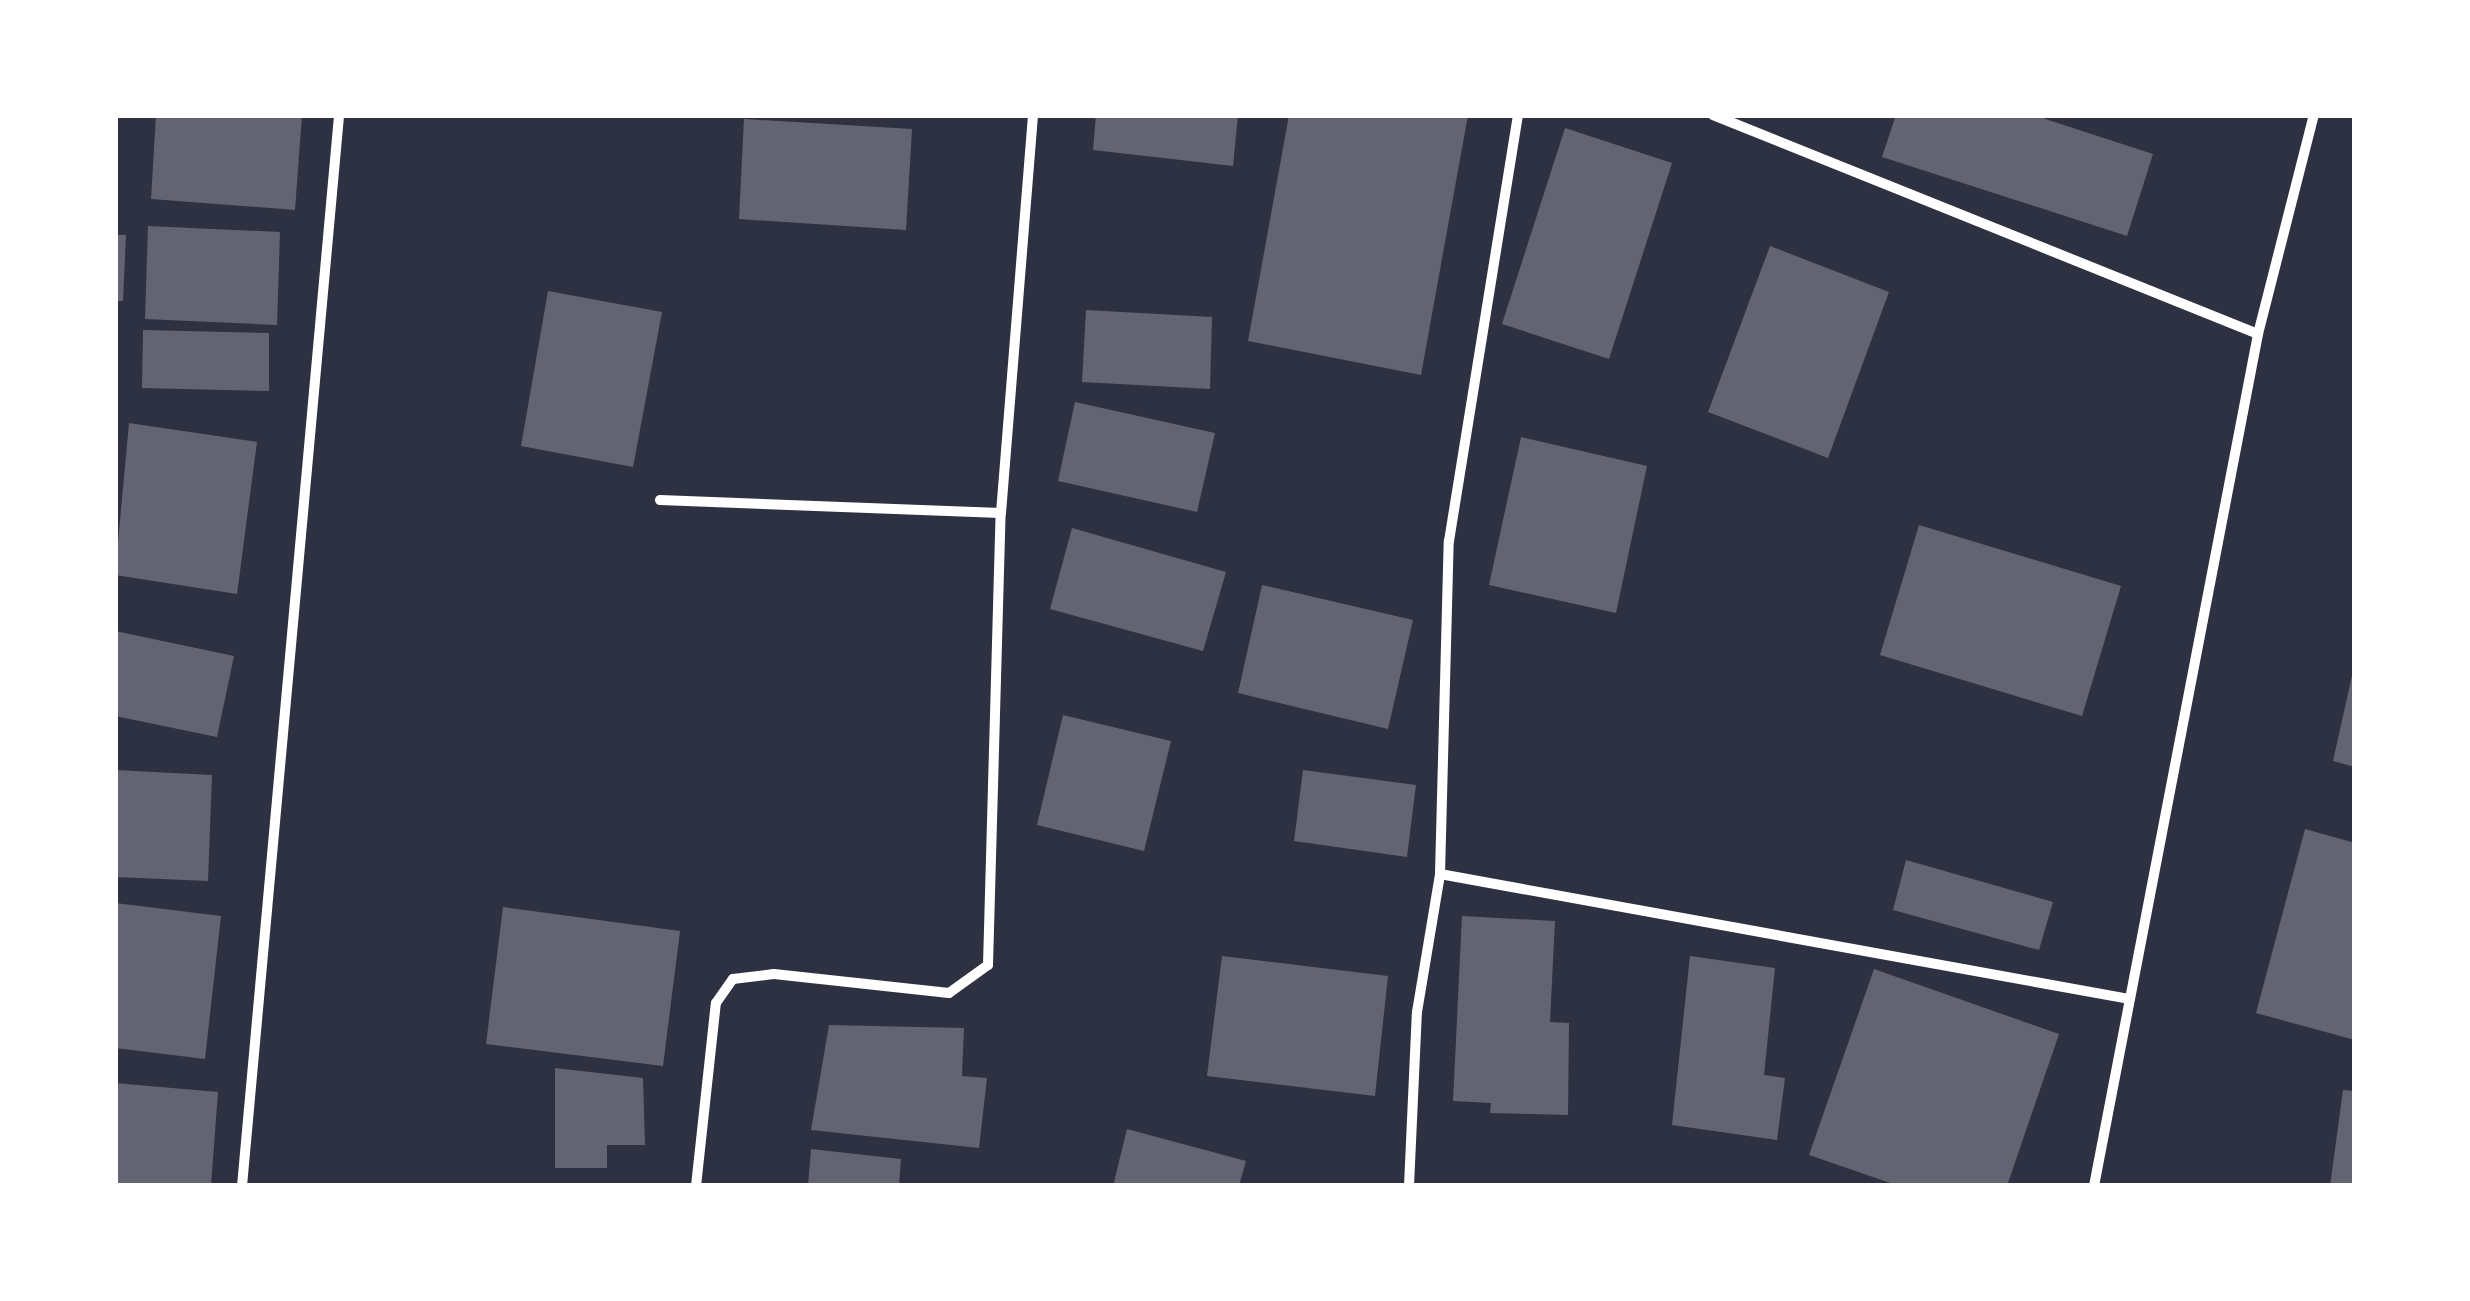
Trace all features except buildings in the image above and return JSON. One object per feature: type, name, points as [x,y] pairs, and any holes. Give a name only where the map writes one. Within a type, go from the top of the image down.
[{"type":"street","points":[[242,1186],[339,115]]},
{"type":"street","points":[[696,1186],[716,1003],[734,979],[774,974],[949,993],[988,965],[1001,513],[1033,115]]},
{"type":"street","points":[[1409,1186],[1417,1012],[1440,874],[1449,541],[1518,115]]},
{"type":"street","points":[[1713,115],[2258,334]]},
{"type":"street","points":[[2094,1186],[2258,334],[2314,115]]},
{"type":"street","points":[[660,500],[1001,513]]},
{"type":"street","points":[[1440,874],[2129,999]]}]
